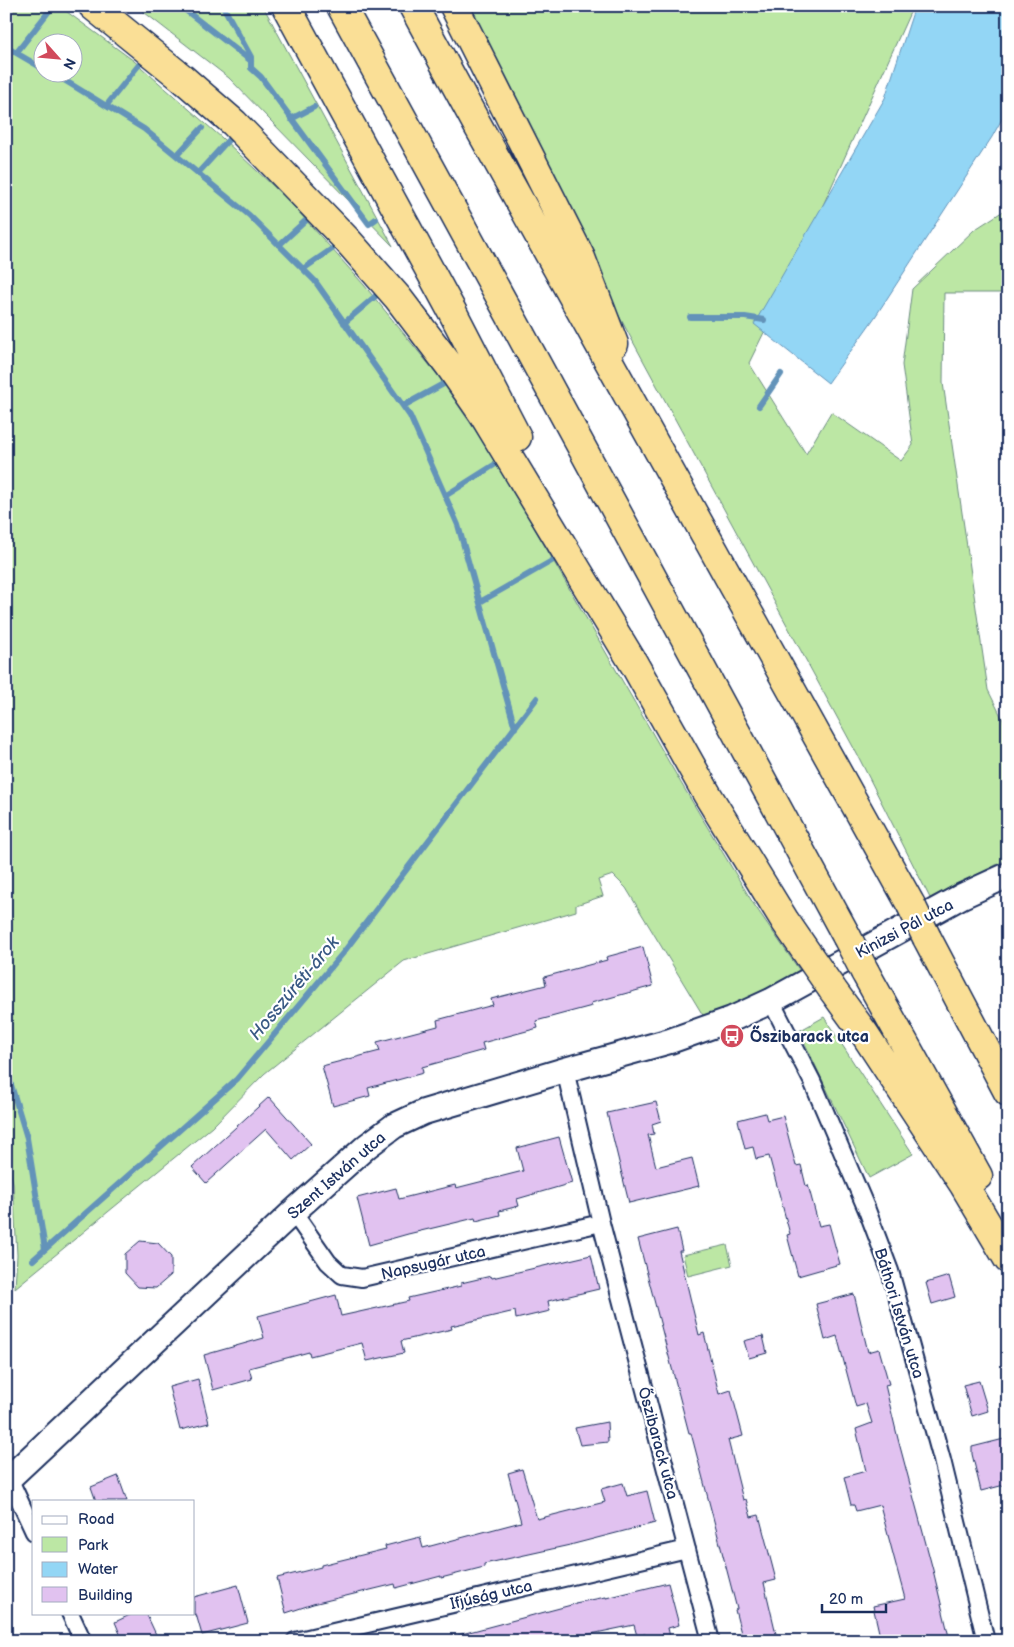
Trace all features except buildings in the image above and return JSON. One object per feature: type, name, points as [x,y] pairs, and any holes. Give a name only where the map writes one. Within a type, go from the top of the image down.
[{"type":"highway","points":[[93,6],[234,123],[336,228],[398,298],[449,366],[483,414],[634,664],[707,794],[785,921],[864,1033],[964,1185],[1008,1259]]},
{"type":"highway","points":[[286,6],[453,314],[634,664]]},
{"type":"highway","points":[[341,6],[1008,1231]]},
{"type":"highway","points":[[413,6],[636,412],[911,905],[1008,1092]]},
{"type":"highway","points":[[454,6],[581,258],[608,325],[636,412]]},
{"type":"street","name":"Kinizsi Pál utca","points":[[802,983],[962,896],[1008,876]]},
{"type":"street","name":"Szent István utca","points":[[7,1478],[293,1212],[367,1146],[394,1126],[424,1112],[670,1041],[732,1019],[772,1001],[802,983]]},
{"type":"street","name":"Báthori István utca","points":[[772,1001],[812,1081],[867,1210],[890,1271],[942,1460],[986,1641]]},
{"type":"street","name":"Őszibarack utca","points":[[566,1070],[601,1222],[711,1641]]},
{"type":"street","name":"Napsugár utca","points":[[293,1212],[328,1262],[342,1275],[362,1278],[601,1222]]},
{"type":"street","points":[[7,1478],[32,1528]]},
{"type":"street","name":"Ifjúság utca","points":[[295,1641],[687,1549]]},
{"type":"street","points":[[70,1614],[82,1641]]},
{"type":"green space","points":[[6,6],[59,6],[134,61],[222,138],[288,200],[364,285],[436,373],[478,434],[531,522],[681,783],[753,903],[800,971],[741,1002],[704,1017],[626,888],[613,875],[598,880],[603,896],[576,905],[576,911],[404,961],[264,1074],[212,1127],[15,1288],[17,1255],[13,1183],[6,1154]]},
{"type":"green space","points":[[136,6],[263,6],[393,246],[229,78]]},
{"type":"green space","points":[[465,6],[913,6],[782,296],[749,363],[806,454],[831,412],[901,461],[913,445],[902,365],[912,289],[974,230],[1008,208],[1008,293],[944,293],[943,383],[988,690],[1008,730],[1008,859],[930,898],[857,754],[549,187]]},
{"type":"green space","points":[[824,1017],[913,1154],[869,1178],[799,1031]]},
{"type":"green space","points":[[727,1245],[732,1265],[688,1276],[683,1255]]},
{"type":"water","points":[[915,6],[1008,6],[1008,108],[992,137],[875,317],[828,383],[754,324],[885,98]]},
{"type":"waterway","points":[[17,52],[53,6]]},
{"type":"waterway","points":[[180,6],[251,61]]},
{"type":"waterway","points":[[223,6],[251,57],[251,68],[261,77],[369,224],[376,219]]},
{"type":"waterway","points":[[6,47],[32,62]]},
{"type":"waterway","points":[[106,106],[142,61]]},
{"type":"waterway","points":[[67,82],[144,129],[249,215],[315,281],[410,416],[458,525],[515,728]]},
{"type":"waterway","points":[[291,119],[314,107]]},
{"type":"waterway","points":[[177,155],[202,128]]},
{"type":"waterway","points":[[198,173],[231,137]]},
{"type":"waterway","points":[[279,245],[313,214]]},
{"type":"waterway","points":[[303,269],[332,249]]},
{"type":"waterway","points":[[344,323],[378,294]]},
{"type":"waterway","points":[[690,317],[745,317],[764,320]]},
{"type":"waterway","points":[[759,406],[781,374]]},
{"type":"waterway","points":[[403,406],[447,382]]},
{"type":"waterway","points":[[445,496],[502,460]]},
{"type":"waterway","points":[[480,602],[557,558]]},
{"type":"waterway","name":"Hosszúréti-árok","points":[[33,1260],[237,1079],[343,953],[537,698]]},
{"type":"waterway","points":[[6,1068],[27,1138],[45,1249]]},
{"type":"place","name":"Őszibarack utca","points":[[732,1036]]}]
